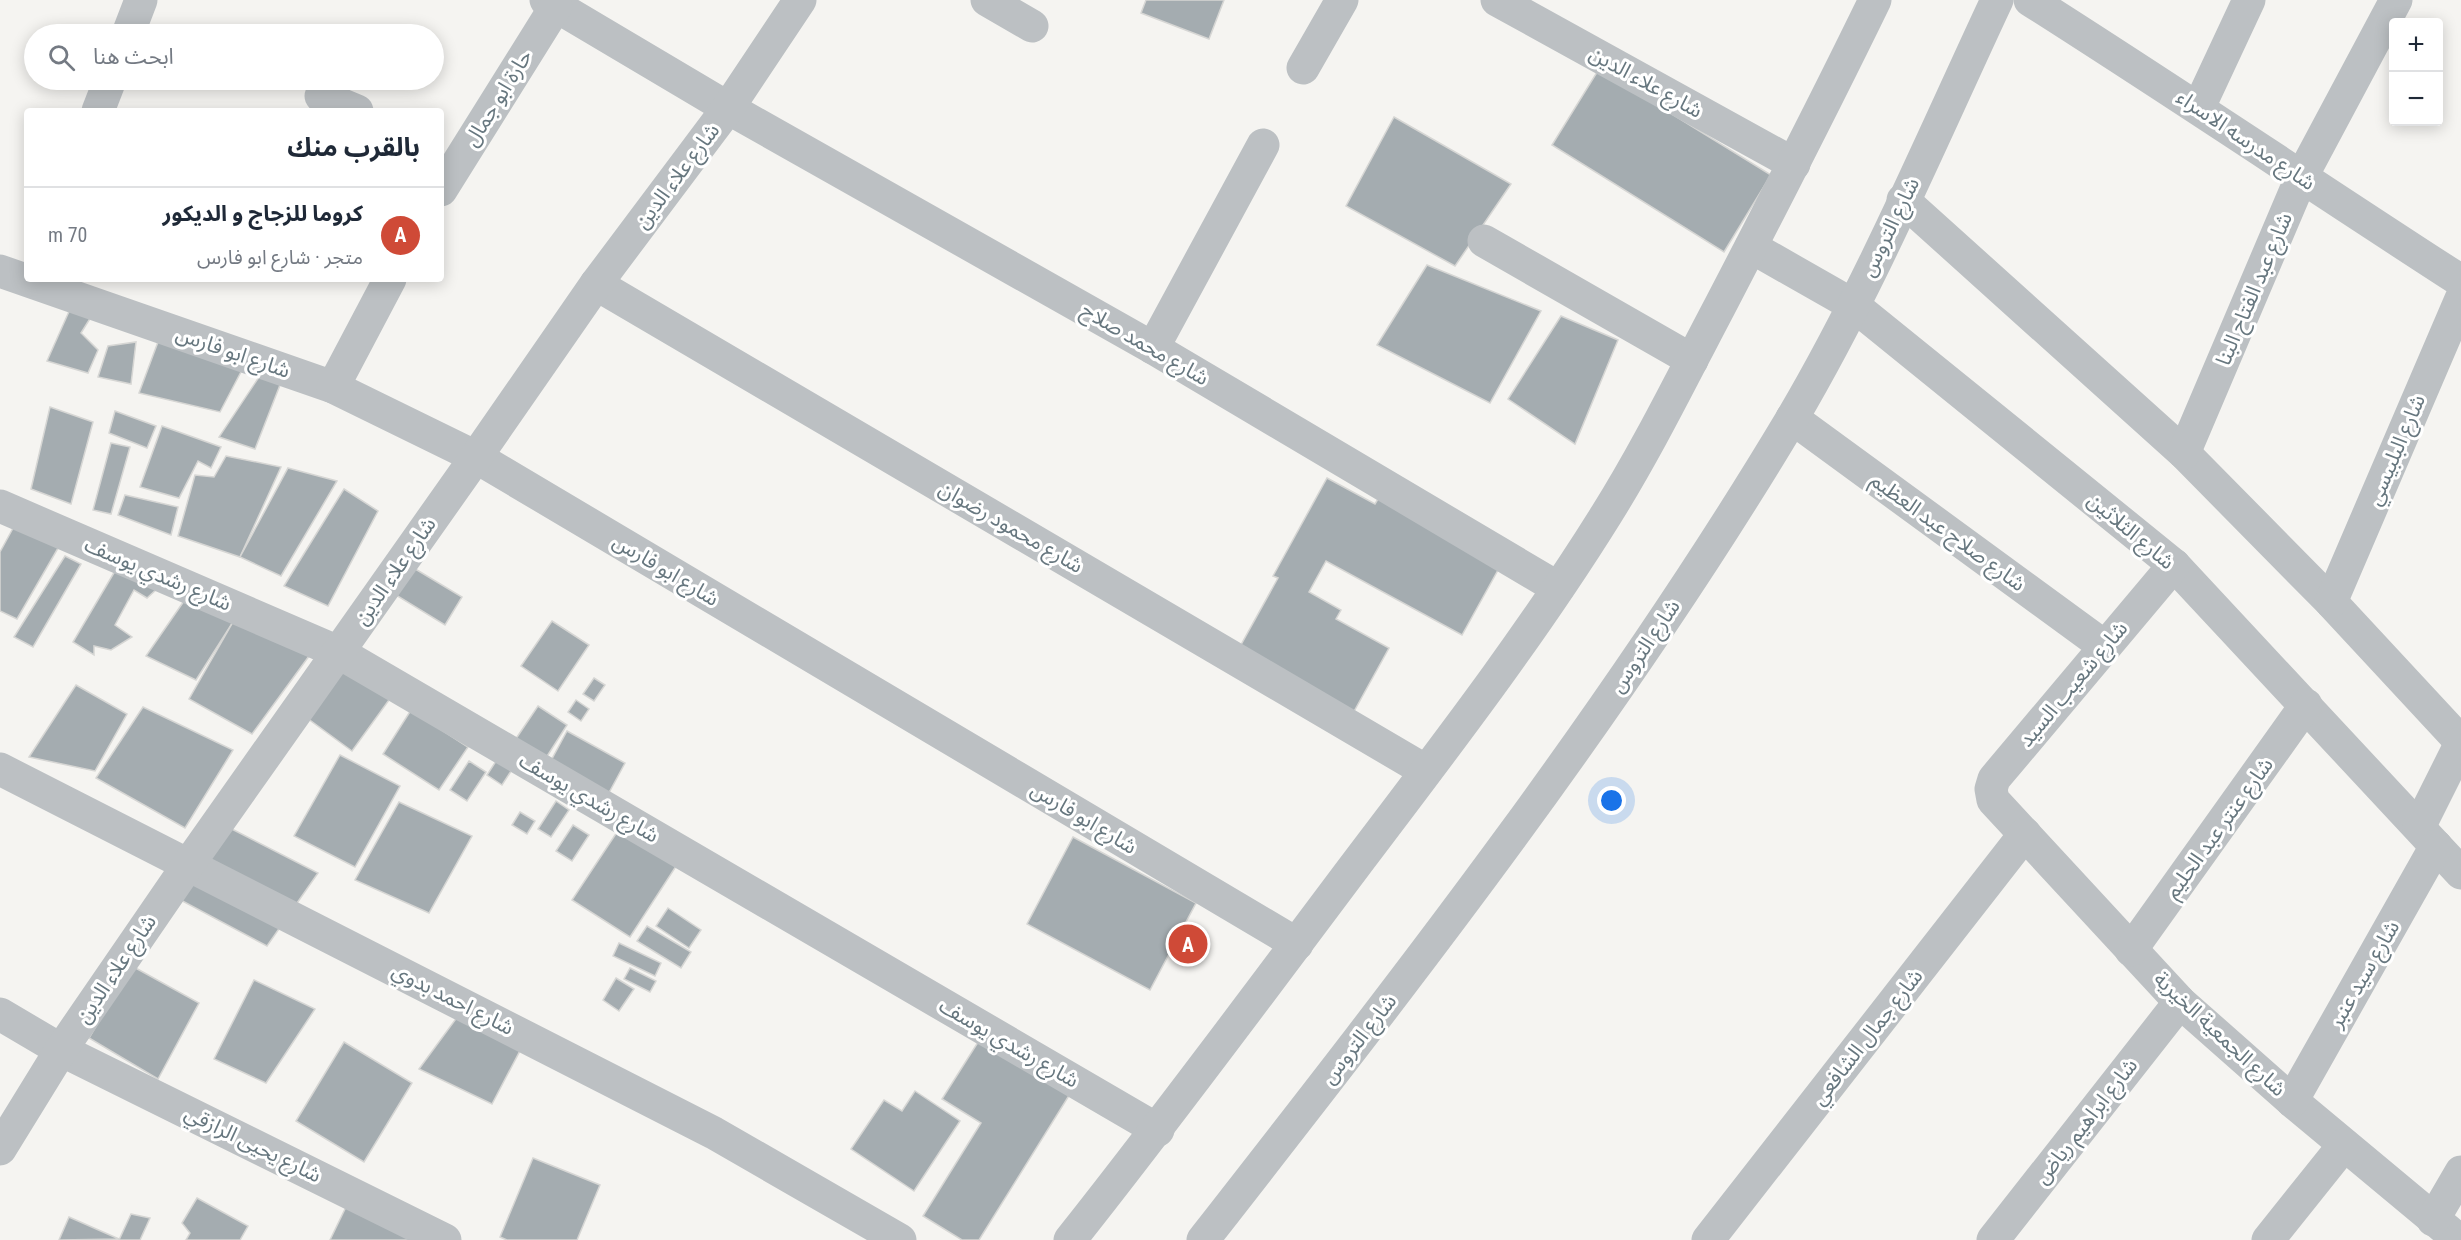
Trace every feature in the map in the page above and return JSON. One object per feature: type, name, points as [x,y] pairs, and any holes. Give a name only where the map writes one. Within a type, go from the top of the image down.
[{"type":"street","points":[[132,24],[141,0]]},
{"type":"street","name":"شارع علاء الدين","points":[[0,1149],[61,1050],[188,865],[596,284],[728,108],[800,0]]},
{"type":"street","points":[[987,0],[1032,26]]},
{"type":"street","points":[[1303,68],[1342,0]]},
{"type":"street","name":"شارع علاء الدين","points":[[1497,0],[1794,164]]},
{"type":"street","points":[[1070,1240],[1158,1130],[1426,771],[1558,588],[1607,514],[1692,360],[1794,164],[1875,0]]},
{"type":"street","name":"شارع التروس","points":[[1206,1239],[1527,817],[1623,680],[1792,418],[1853,305],[1997,0]]},
{"type":"street","name":"شارع مدرسه الاسراء","points":[[2030,0],[2199,107],[2301,178],[2461,281]]},
{"type":"street","points":[[2199,107],[2249,0]]},
{"type":"street","name":"شارع عبد الفتاح البنا","points":[[2184,453],[2301,178],[2396,0]]},
{"type":"street","name":"شارع محمد صلاح","points":[[551,3],[728,108],[1153,348],[1558,588]]},
{"type":"street","name":"حارة ابو جمال","points":[[444,178],[451,151],[551,3]]},
{"type":"street","points":[[99,108],[106,90]]},
{"type":"street","points":[[321,96],[350,108]]},
{"type":"street","points":[[1153,348],[1263,144]]},
{"type":"street","points":[[1904,200],[2184,453],[2331,602],[2461,743]]},
{"type":"street","points":[[1484,240],[1692,360]]},
{"type":"street","name":"شارع الثلاثين","points":[[1750,247],[1853,305],[2174,565],[2461,873]]},
{"type":"street","name":"شارع ابو فارس","points":[[0,271],[24,277]]},
{"type":"street","name":"شارع ابو فارس","points":[[40,282],[333,387],[476,457],[1297,944]]},
{"type":"street","points":[[333,387],[388,282]]},
{"type":"street","name":"شارع محمود رضوان","points":[[596,284],[1426,771]]},
{"type":"street","name":"شارع البلبيسي","points":[[2331,602],[2461,299]]},
{"type":"street","name":"شارع صلاح عبد العظيم","points":[[1792,418],[2104,646]]},
{"type":"street","name":"شارع رشدي يوسف","points":[[0,506],[338,652],[1158,1130]]},
{"type":"street","name":"شارع شعيب السيد","points":[[2000,809],[1993,800],[1991,789],[1994,779],[2174,565]]},
{"type":"street","name":"شارع عنتر عبد الحليم","points":[[2131,950],[2306,705]]},
{"type":"street","name":"شارع سيد عنبر","points":[[2292,1101],[2428,837],[2461,743]]},
{"type":"street","name":"شارع احمد بدوي","points":[[0,769],[714,1133],[900,1240]]},
{"type":"street","name":"شارع الجمعية الخيرية","points":[[2000,809],[2180,1002],[2292,1101],[2459,1240]]},
{"type":"street","name":"شارع جمال الشافعي","points":[[1708,1240],[2025,834]]},
{"type":"street","name":"شارع ابراهيم رياض","points":[[1993,1240],[2180,1002]]},
{"type":"street","name":"شارع يحيى الرازقي","points":[[0,1014],[61,1050],[445,1240]]},
{"type":"street","points":[[2274,1238],[2344,1145]]},
{"type":"street","points":[[2433,1220],[2461,1172]]},
{"type":"building","points":[[1146,0],[1224,0],[1209,39],[1141,13]]},
{"type":"building","points":[[1599,69],[1771,175],[1724,252],[1552,145]]},
{"type":"building","points":[[1394,117],[1511,184],[1455,266],[1346,206]]},
{"type":"building","points":[[1427,265],[1541,311],[1490,403],[1377,345]]},
{"type":"building","points":[[71,307],[96,309],[81,333],[98,350],[88,373],[47,361]]},
{"type":"building","points":[[1561,316],[1618,340],[1575,444],[1508,399]]},
{"type":"building","points":[[136,342],[131,384],[98,377],[108,346]]},
{"type":"building","points":[[158,342],[243,368],[220,412],[139,393]]},
{"type":"building","points":[[261,374],[280,385],[255,449],[219,437]]},
{"type":"building","points":[[50,407],[93,422],[71,504],[31,489]]},
{"type":"building","points":[[115,411],[156,426],[147,448],[109,433]]},
{"type":"building","points":[[162,426],[221,447],[211,468],[198,461],[179,498],[140,487]]},
{"type":"building","points":[[111,443],[130,447],[111,514],[93,510]]},
{"type":"building","points":[[226,456],[281,467],[240,557],[178,536],[195,475],[214,477]]},
{"type":"building","points":[[288,468],[337,481],[281,576],[240,557]]},
{"type":"building","points":[[1327,478],[1375,504],[1381,494],[1503,561],[1462,635],[1326,561],[1309,592],[1341,610],[1336,619],[1389,648],[1352,715],[1237,652],[1278,578],[1273,576]]},
{"type":"building","points":[[344,489],[378,511],[328,606],[284,586]]},
{"type":"building","points":[[125,495],[178,507],[171,535],[118,515]]},
{"type":"building","points":[[17,521],[61,543],[17,619],[0,611],[0,552]]},
{"type":"building","points":[[65,556],[81,564],[33,647],[14,637]]},
{"type":"building","points":[[407,564],[462,597],[445,625],[391,592]]},
{"type":"building","points":[[115,571],[158,588],[147,598],[134,590],[115,625],[132,637],[111,650],[94,646],[94,655],[73,642]]},
{"type":"building","points":[[184,601],[233,622],[196,680],[146,656]]},
{"type":"building","points":[[552,621],[589,645],[558,691],[521,666]]},
{"type":"building","points":[[233,622],[312,652],[252,734],[189,699]]},
{"type":"building","points":[[346,663],[397,689],[352,751],[307,718]]},
{"type":"building","points":[[594,678],[605,685],[594,701],[583,694]]},
{"type":"building","points":[[76,685],[127,714],[95,771],[29,757]]},
{"type":"building","points":[[576,700],[589,709],[581,721],[568,712]]},
{"type":"building","points":[[538,706],[567,725],[544,761],[511,746]]},
{"type":"building","points":[[143,707],[233,750],[185,828],[96,778]]},
{"type":"building","points":[[411,710],[468,747],[439,790],[383,754]]},
{"type":"building","points":[[567,731],[625,763],[605,800],[547,768]]},
{"type":"building","points":[[340,755],[400,786],[355,867],[294,836]]},
{"type":"building","points":[[500,755],[515,765],[502,785],[487,775]]},
{"type":"building","points":[[469,761],[486,772],[467,801],[450,790]]},
{"type":"building","points":[[556,801],[569,810],[551,837],[538,829]]},
{"type":"building","points":[[399,802],[472,836],[429,913],[355,880]]},
{"type":"building","points":[[520,812],[535,821],[527,834],[512,825]]},
{"type":"building","points":[[627,817],[684,854],[630,937],[572,900]]},
{"type":"building","points":[[224,825],[318,873],[267,946],[173,896]]},
{"type":"building","points":[[573,825],[589,835],[572,861],[556,851]]},
{"type":"building","points":[[1073,837],[1196,903],[1150,990],[1027,924]]},
{"type":"building","points":[[668,908],[701,930],[689,948],[656,926]]},
{"type":"building","points":[[647,926],[691,952],[681,968],[637,941]]},
{"type":"building","points":[[619,943],[661,963],[655,976],[613,956]]},
{"type":"building","points":[[132,966],[199,1003],[158,1079],[89,1038]]},
{"type":"building","points":[[630,968],[656,981],[650,992],[624,979]]},
{"type":"building","points":[[616,978],[634,989],[619,1011],[603,1000]]},
{"type":"building","points":[[254,980],[315,1009],[266,1083],[214,1059]]},
{"type":"building","points":[[472,997],[534,1024],[492,1104],[419,1069]]},
{"type":"building","points":[[980,1039],[1070,1094],[979,1240],[962,1240],[923,1216],[981,1123],[942,1099]]},
{"type":"building","points":[[344,1042],[412,1083],[364,1162],[296,1121]]},
{"type":"building","points":[[915,1091],[960,1121],[914,1191],[851,1149],[884,1100],[902,1111]]},
{"type":"building","points":[[533,1158],[600,1185],[577,1240],[507,1240],[500,1237]]},
{"type":"building","points":[[197,1198],[248,1226],[240,1240],[186,1240],[190,1233],[182,1223]]},
{"type":"building","points":[[346,1207],[416,1240],[330,1240]]},
{"type":"building","points":[[131,1214],[150,1218],[140,1240],[119,1240]]},
{"type":"building","points":[[69,1217],[119,1239],[59,1240]]},
{"type":"place","name":"كروما للزجاج و الديكور","points":[[1188,944]]}]
